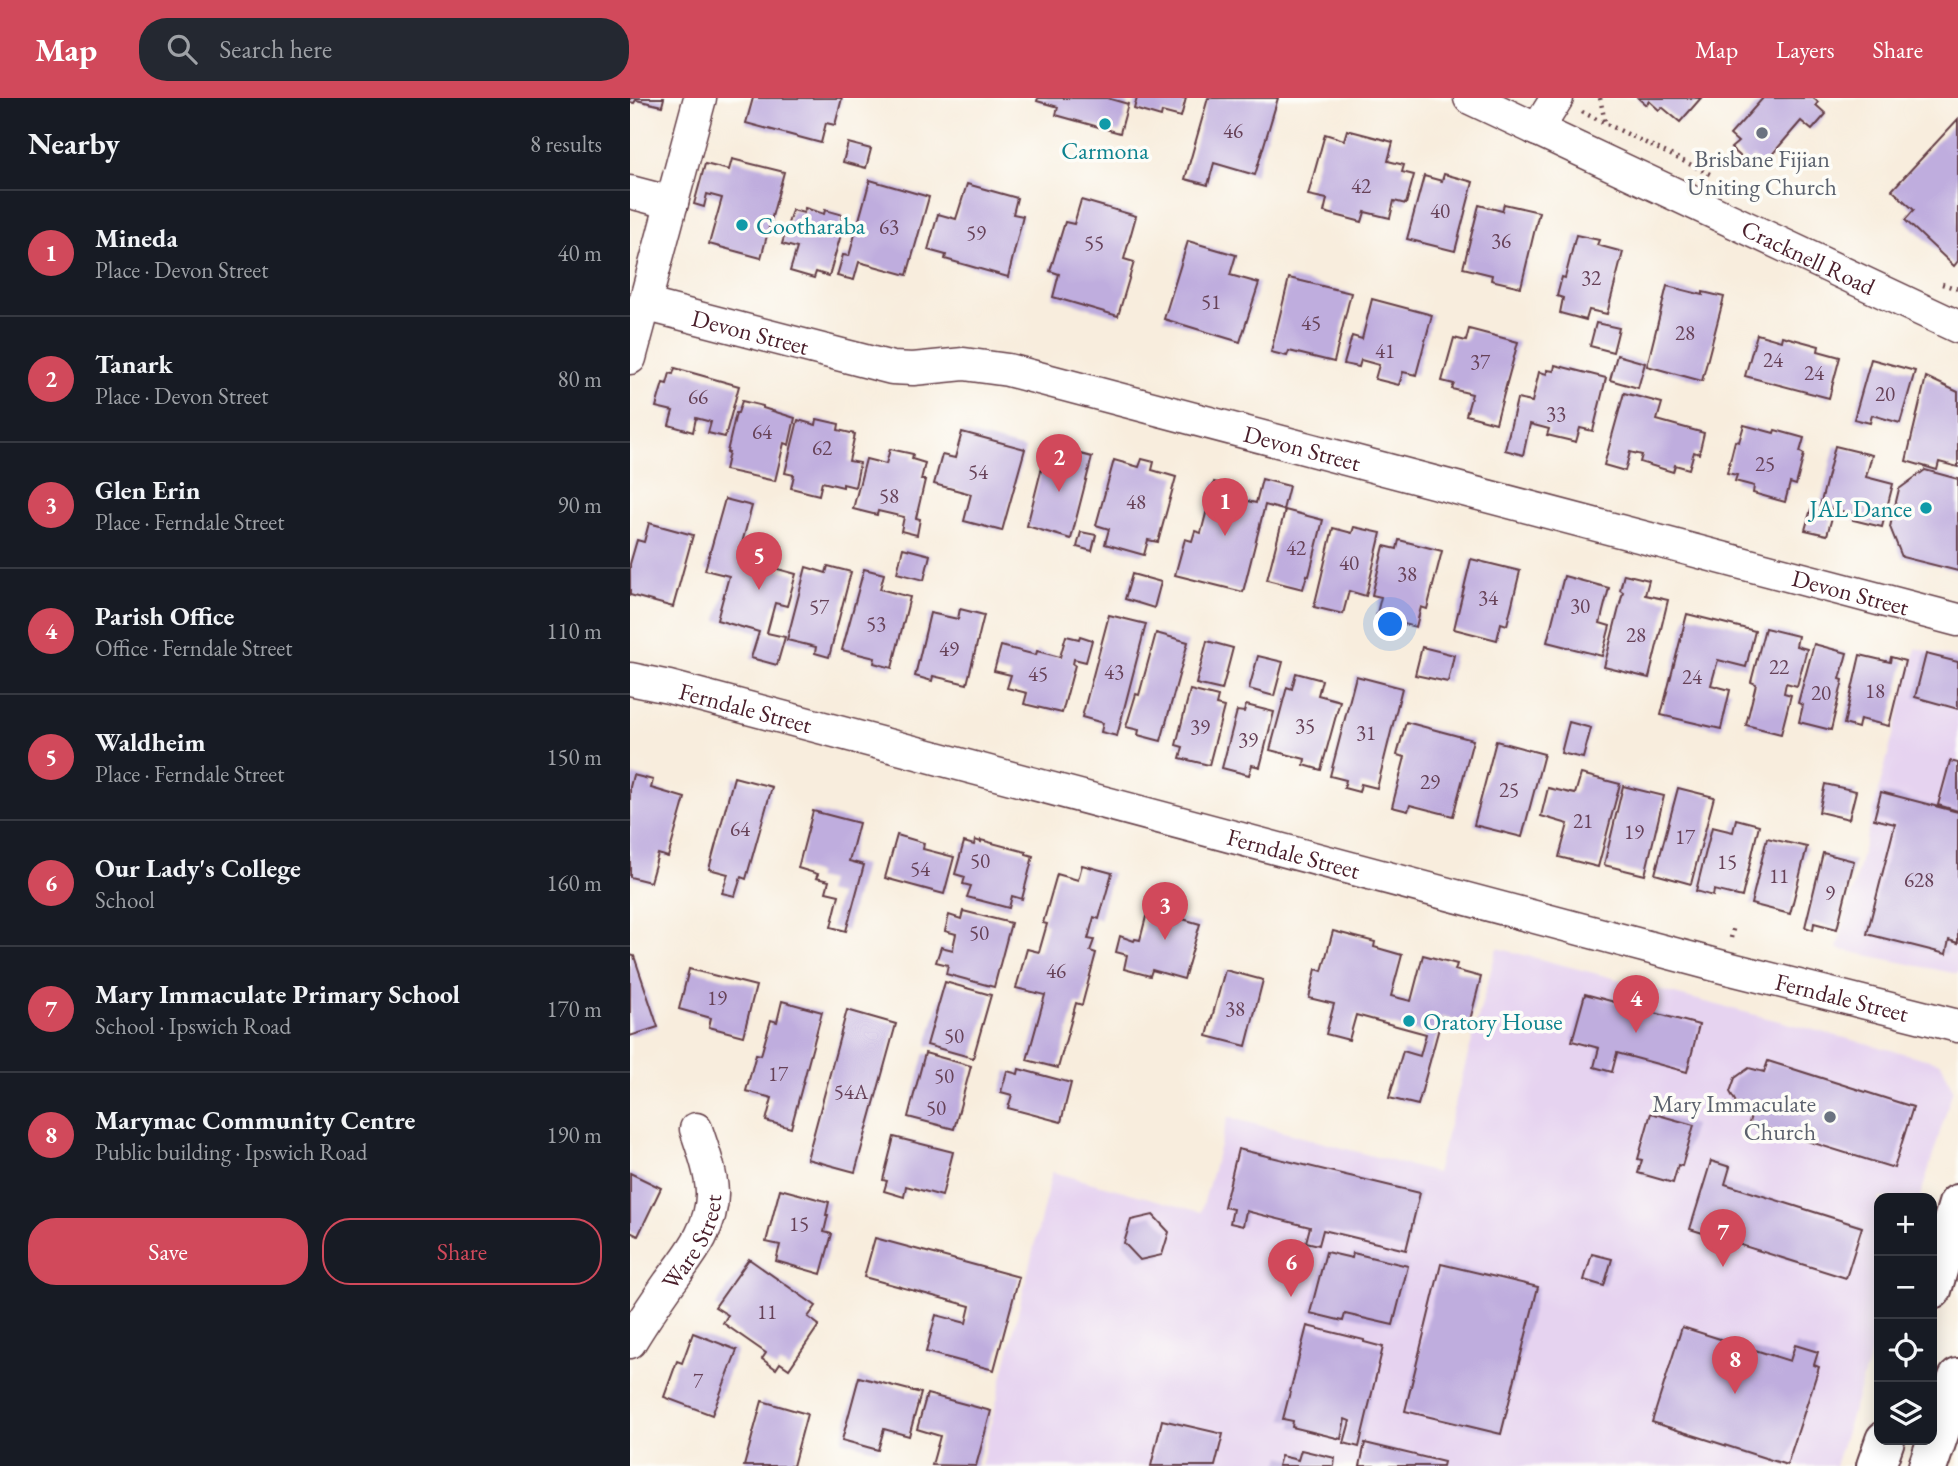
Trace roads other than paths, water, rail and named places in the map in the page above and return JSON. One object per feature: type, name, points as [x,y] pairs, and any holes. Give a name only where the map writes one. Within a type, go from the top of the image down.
[{"type":"highway","points":[[1937,1273],[1958,1204]]},
{"type":"highway","points":[[1928,1466],[1958,1381]]},
{"type":"highway","points":[[1876,1466],[1883,1445]]},
{"type":"street","points":[[630,358],[700,98]]},
{"type":"street","name":"Cracknell Road","points":[[1470,98],[1958,327]]},
{"type":"street","points":[[1537,130],[1556,98]]},
{"type":"street","points":[[630,192],[672,203]]},
{"type":"street","name":"Devon Street","points":[[644,304],[892,368],[913,369],[964,364],[1007,370],[1958,620]]},
{"type":"street","name":"Ferndale Street","points":[[630,679],[669,687],[1709,963],[1958,1026]]},
{"type":"street","name":"Ware Street","points":[[630,1342],[644,1318],[699,1242],[706,1226],[711,1209],[711,1177],[696,1129]]},
{"type":"place","name":"Carmona","points":[[1105,124]]},
{"type":"place","name":"Brisbane Fijian Uniting Church","points":[[1762,133]]},
{"type":"place","name":"Cootharaba","points":[[742,225]]},
{"type":"place","name":"Tanark","points":[[1059,492]]},
{"type":"place","name":"JAL Dance","points":[[1926,508]]},
{"type":"place","name":"Mineda","points":[[1225,536]]},
{"type":"place","name":"Waldheim","points":[[759,590]]},
{"type":"place","name":"Glen Erin","points":[[1165,940]]},
{"type":"place","name":"Oratory House","points":[[1409,1021]]},
{"type":"place","name":"Parish Office","points":[[1636,1033]]},
{"type":"place","name":"Mary Immaculate Church","points":[[1830,1117]]},
{"type":"place","name":"Mary Immaculate Primary School","points":[[1723,1267]]},
{"type":"place","name":"Our Lady's College","points":[[1291,1297]]},
{"type":"place","name":"Marymac Community Centre","points":[[1735,1394]]}]
